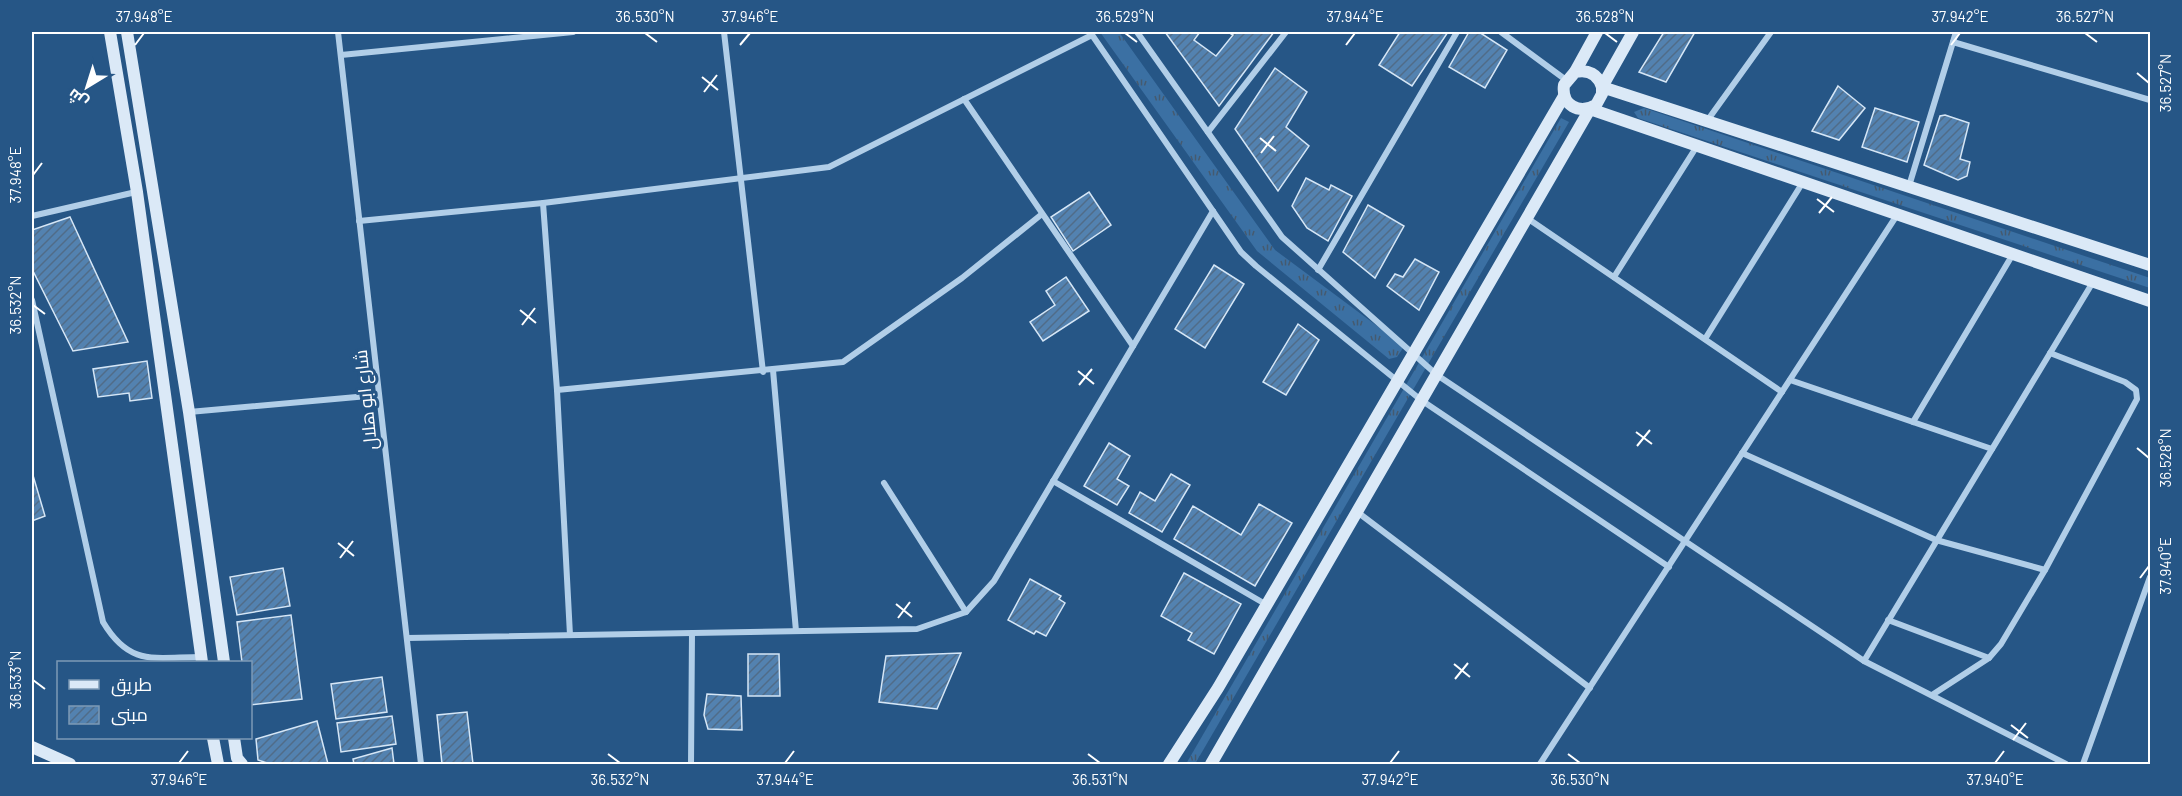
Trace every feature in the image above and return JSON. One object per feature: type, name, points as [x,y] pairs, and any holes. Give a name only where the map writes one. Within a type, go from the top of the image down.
[{"type":"main road","points":[[110,32],[137,192],[201,660]]},
{"type":"main road","points":[[127,32],[189,412],[224,661]]},
{"type":"main road","points":[[1168,765],[1267,605],[1564,96],[1570,76],[1598,32]]},
{"type":"main road","points":[[1211,765],[1590,109],[1600,100],[1602,87],[1633,32]]},
{"type":"main road","points":[[1570,76],[1592,73],[1602,87],[2151,265]]},
{"type":"main road","points":[[1564,96],[1577,109],[1590,109],[2151,301]]},
{"type":"main road","points":[[213,739],[218,765]]},
{"type":"main road","points":[[234,739],[237,758],[242,765]]},
{"type":"main road","points":[[32,747],[70,765]]},
{"type":"street","name":"شارع ابو هلال","points":[[338,32],[421,765]]},
{"type":"street","points":[[341,55],[573,32]]},
{"type":"street","points":[[724,32],[763,372]]},
{"type":"street","points":[[1137,32],[1282,237],[1437,375],[1864,661],[2066,765]]},
{"type":"street","points":[[1208,132],[1286,32]]},
{"type":"street","points":[[1318,270],[1457,32]]},
{"type":"street","points":[[1501,32],[1570,76]]},
{"type":"street","points":[[1707,121],[1771,32]]},
{"type":"street","points":[[1909,186],[1956,32]]},
{"type":"street","points":[[359,221],[543,203],[829,167],[1091,33],[1241,252],[1256,266],[1421,400],[1669,567]]},
{"type":"street","points":[[1953,42],[2151,100]]},
{"type":"street","points":[[964,99],[1133,346]]},
{"type":"street","points":[[1614,277],[1697,146]]},
{"type":"street","points":[[1705,339],[1803,182]]},
{"type":"street","points":[[32,216],[137,192]]},
{"type":"street","points":[[543,203],[570,635]]},
{"type":"street","points":[[407,638],[917,628],[966,612],[994,580],[1213,211]]},
{"type":"street","points":[[556,390],[763,372],[843,362],[962,278],[1042,214]]},
{"type":"street","points":[[1540,765],[1897,215]]},
{"type":"street","points":[[1527,218],[1782,392]]},
{"type":"street","points":[[1913,422],[2013,254]]},
{"type":"street","points":[[1864,661],[2093,282]]},
{"type":"street","points":[[32,300],[103,622],[114,640],[127,652],[140,657],[201,660]]},
{"type":"street","points":[[1932,696],[1989,658],[2001,644],[2045,570],[2137,399],[2136,390],[2125,382],[2050,353]]},
{"type":"street","points":[[773,370],[796,631]]},
{"type":"street","points":[[1790,380],[1992,449]]},
{"type":"street","points":[[189,412],[379,395]]},
{"type":"street","points":[[1742,453],[1936,540],[2045,570]]},
{"type":"street","points":[[1053,481],[1267,605]]},
{"type":"street","points":[[884,483],[966,612]]},
{"type":"street","points":[[1356,511],[1590,688]]},
{"type":"street","points":[[2083,765],[2151,577]]},
{"type":"street","points":[[1888,620],[1989,658]]},
{"type":"street","points":[[691,765],[692,633]]},
{"type":"green space","points":[[1100,32],[1119,32],[1275,250],[1400,343],[1403,348],[1397,357],[1389,359],[1257,251]]},
{"type":"green space","points":[[1644,108],[2150,278],[2150,288],[1638,118],[1634,112]]},
{"type":"green space","points":[[1561,118],[1569,122],[1195,764],[1186,764]]},
{"type":"building","points":[[1165,32],[1200,32],[1194,40],[1216,56],[1233,35],[1228,32],[1274,32],[1219,106]]},
{"type":"building","points":[[1400,32],[1448,32],[1412,86],[1379,65]]},
{"type":"building","points":[[1469,32],[1479,32],[1507,50],[1485,88],[1449,67]]},
{"type":"building","points":[[1664,32],[1695,32],[1666,82],[1639,72]]},
{"type":"building","points":[[1275,68],[1307,92],[1286,127],[1309,146],[1278,191],[1235,129]]},
{"type":"building","points":[[1838,86],[1865,108],[1839,140],[1812,131]]},
{"type":"building","points":[[1875,108],[1919,122],[1907,162],[1862,147]]},
{"type":"building","points":[[1945,115],[1969,123],[1960,159],[1970,162],[1967,176],[1958,180],[1924,165],[1940,116]]},
{"type":"building","points":[[1306,178],[1329,190],[1331,185],[1352,196],[1328,241],[1307,228],[1292,206]]},
{"type":"building","points":[[1089,192],[1111,225],[1073,251],[1051,217]]},
{"type":"building","points":[[1368,205],[1404,226],[1375,278],[1343,252]]},
{"type":"building","points":[[70,217],[128,342],[73,351],[32,269],[32,230]]},
{"type":"building","points":[[1415,259],[1439,272],[1419,310],[1387,286],[1395,274],[1403,277]]},
{"type":"building","points":[[1214,265],[1244,284],[1205,348],[1175,329]]},
{"type":"building","points":[[1066,277],[1089,311],[1043,341],[1030,322],[1055,305],[1046,291]]},
{"type":"building","points":[[1298,324],[1319,340],[1286,395],[1263,382]]},
{"type":"building","points":[[147,361],[152,398],[130,401],[129,393],[98,397],[93,369]]},
{"type":"building","points":[[1109,443],[1130,456],[1117,479],[1129,486],[1117,505],[1084,486]]},
{"type":"building","points":[[32,472],[45,516],[32,521]]},
{"type":"building","points":[[1171,474],[1190,485],[1162,532],[1129,513],[1140,492],[1155,501]]},
{"type":"building","points":[[1259,504],[1292,523],[1255,586],[1174,539],[1193,506],[1241,535]]},
{"type":"building","points":[[283,568],[290,606],[237,615],[230,577]]},
{"type":"building","points":[[1184,573],[1241,604],[1214,654],[1188,640],[1192,633],[1161,616]]},
{"type":"building","points":[[1030,579],[1061,596],[1059,599],[1065,603],[1046,636],[1036,631],[1034,634],[1008,620]]},
{"type":"building","points":[[291,615],[302,699],[252,705],[252,661],[242,661],[237,622]]},
{"type":"building","points":[[961,653],[937,709],[879,702],[886,656]]},
{"type":"building","points":[[748,654],[779,654],[780,696],[748,696]]},
{"type":"building","points":[[382,677],[387,712],[336,719],[331,684]]},
{"type":"building","points":[[707,694],[741,696],[742,730],[708,729],[704,715]]},
{"type":"building","points":[[467,712],[473,764],[442,764],[437,715]]},
{"type":"building","points":[[392,716],[396,744],[341,752],[337,723]]},
{"type":"building","points":[[317,721],[328,764],[270,764],[258,760],[256,739]]},
{"type":"building","points":[[392,748],[394,764],[354,764],[353,759]]}]
